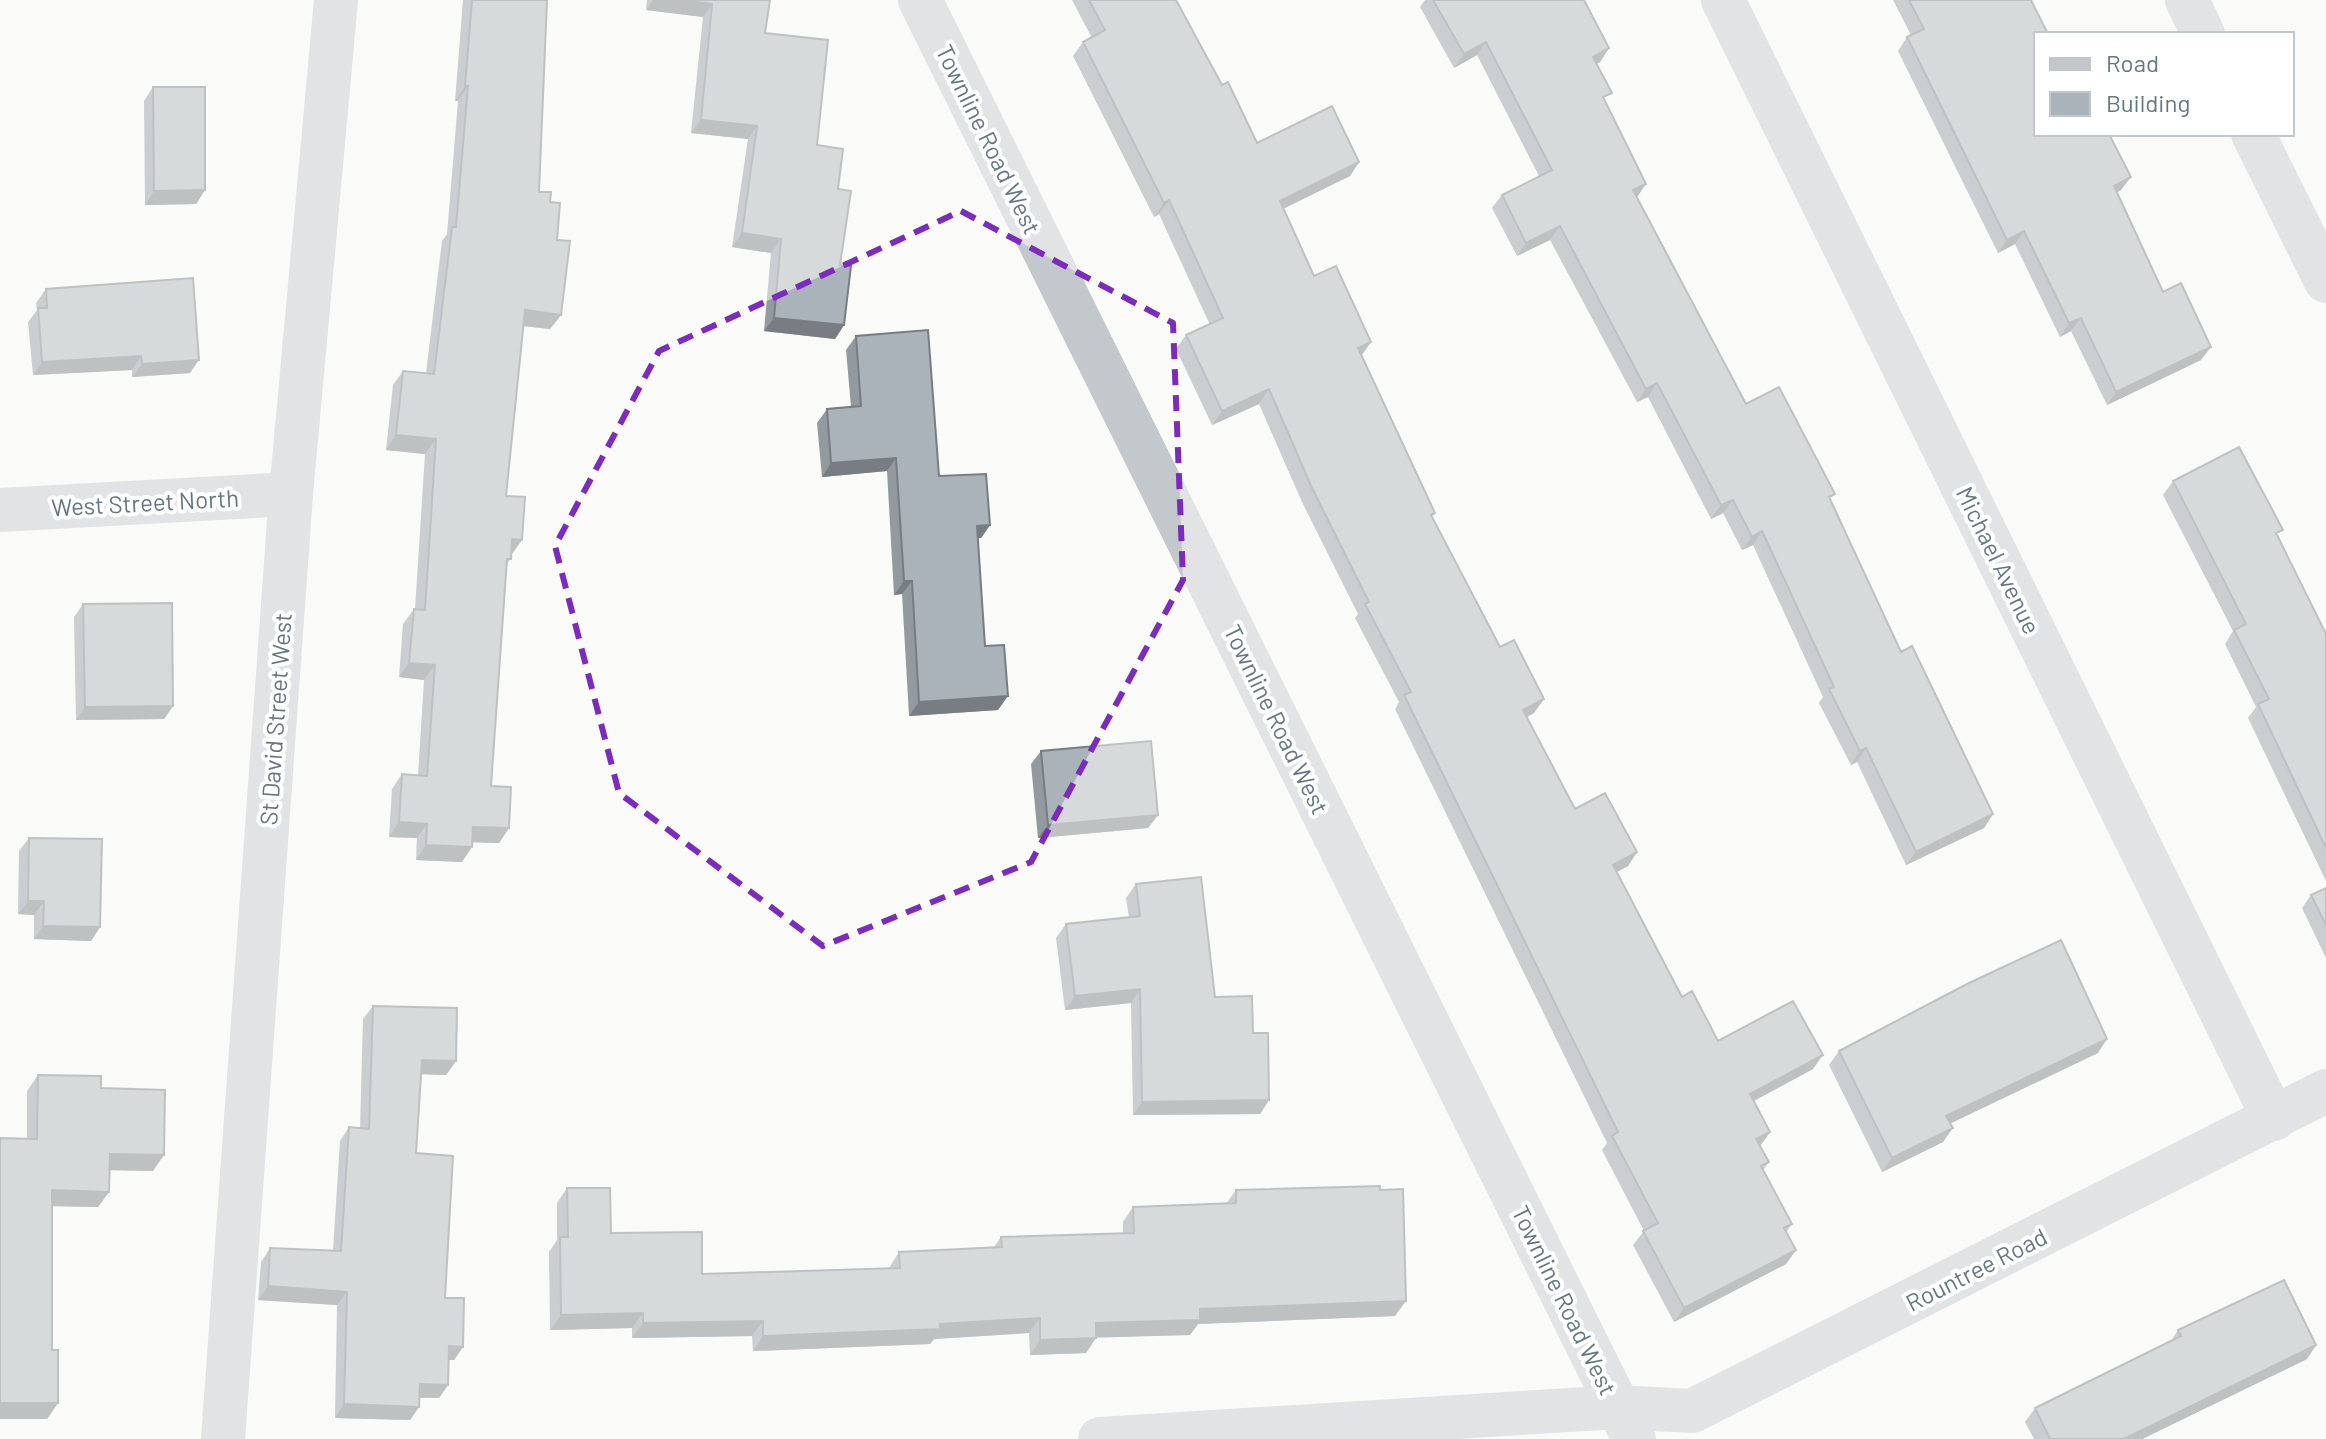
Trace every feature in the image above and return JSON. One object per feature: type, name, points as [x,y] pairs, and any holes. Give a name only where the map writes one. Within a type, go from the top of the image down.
[{"type":"street","name":"St David Street West","points":[[223,1439],[291,494],[336,0]]},
{"type":"street","name":"Townline Road West","points":[[920,0],[1626,1423]]},
{"type":"street","name":"Michael Avenue","points":[[1723,0],[2274,1119]]},
{"type":"street","points":[[2187,0],[2202,32]]},
{"type":"street","points":[[2254,136],[2326,281]]},
{"type":"street","name":"West Street North","points":[[0,510],[291,494]]},
{"type":"street","name":"Rountree Road","points":[[1100,1439],[1626,1423],[1692,1411],[2326,1091]]},
{"type":"highlighted area","points":[[961,211],[1173,323],[1183,580],[1031,862],[823,946],[619,793],[555,546],[659,351]]},
{"type":"building","points":[[472,0],[547,0],[539,192],[551,192],[550,202],[560,203],[557,240],[570,241],[561,315],[525,310],[506,496],[525,497],[522,540],[512,539],[511,559],[507,559],[491,786],[511,787],[509,828],[473,827],[472,847],[426,845],[427,824],[399,822],[402,774],[427,776],[435,665],[409,663],[414,609],[425,610],[436,439],[396,435],[403,371],[434,374],[452,227],[456,227]]},
{"type":"building","points":[[684,0],[770,0],[765,33],[828,40],[817,145],[843,149],[838,189],[851,191],[840,265],[851,266],[844,325],[774,318],[781,239],[742,233],[757,126],[701,120],[712,4]]},
{"type":"building","points":[[1089,0],[1176,0],[1222,85],[1228,82],[1257,143],[1332,106],[1359,162],[1280,201],[1314,276],[1336,266],[1371,342],[1358,348],[1435,513],[1431,515],[1500,647],[1514,640],[1544,699],[1523,710],[1575,809],[1605,793],[1637,852],[1613,865],[1682,997],[1692,991],[1718,1041],[1793,1001],[1823,1055],[1750,1094],[1770,1132],[1756,1139],[1769,1162],[1761,1166],[1792,1224],[1784,1228],[1796,1250],[1684,1308],[1643,1231],[1658,1223],[1612,1136],[1618,1132],[1404,695],[1411,692],[1365,604],[1369,602],[1312,488],[1269,389],[1222,411],[1186,335],[1223,318],[1169,200],[1164,203],[1083,42],[1105,30]]},
{"type":"building","points":[[1433,0],[1584,0],[1609,48],[1593,57],[1612,93],[1603,97],[1646,184],[1633,190],[1746,404],[1779,387],[1835,494],[1829,497],[1901,652],[1912,646],[1993,814],[1916,852],[1866,748],[1860,751],[1829,689],[1834,687],[1762,531],[1752,537],[1733,500],[1721,505],[1657,383],[1646,389],[1560,226],[1526,243],[1502,195],[1552,170],[1486,42],[1464,54]]},
{"type":"building","points":[[1909,0],[2031,0],[2047,32],[2034,32],[2034,136],[2110,136],[2131,177],[2114,186],[2163,292],[2181,283],[2211,347],[2116,392],[2081,318],[2069,323],[2024,231],[2007,240],[1907,37],[1924,29]]},
{"type":"building","points":[[153,87],[205,87],[205,190],[154,191]]},
{"type":"building","points":[[193,278],[199,360],[142,364],[141,356],[42,362],[38,308],[47,308],[46,289]]},
{"type":"building","points":[[928,330],[939,476],[986,474],[990,525],[977,526],[985,646],[1004,645],[1008,696],[919,702],[912,581],[904,581],[896,458],[831,463],[827,409],[861,406],[856,336]]},
{"type":"building","points":[[2239,447],[2283,530],[2276,533],[2326,634],[2326,848],[2258,704],[2269,699],[2234,630],[2246,624],[2173,481]]},
{"type":"building","points":[[172,603],[173,706],[85,707],[83,604]]},
{"type":"building","points":[[1151,741],[1158,815],[1048,825],[1041,751]]},
{"type":"building","points":[[29,838],[102,839],[100,927],[43,926],[44,901],[28,901]]},
{"type":"building","points":[[1201,877],[1215,997],[1252,996],[1253,1033],[1268,1033],[1269,1100],[1142,1102],[1140,989],[1075,996],[1066,924],[1140,916],[1136,884]]},
{"type":"building","points":[[2326,888],[2326,925],[2311,895]]},
{"type":"building","points":[[2061,940],[2107,1039],[1946,1116],[1953,1128],[1892,1158],[1839,1051],[1967,984]]},
{"type":"building","points":[[373,1006],[457,1008],[456,1061],[422,1060],[416,1153],[453,1156],[445,1298],[464,1298],[463,1347],[449,1346],[448,1385],[420,1384],[419,1407],[344,1404],[347,1292],[268,1286],[270,1248],[341,1251],[349,1127],[369,1129]]},
{"type":"building","points":[[38,1075],[101,1076],[101,1088],[165,1090],[164,1155],[110,1154],[109,1192],[52,1190],[52,1350],[58,1350],[58,1403],[0,1403],[0,1138],[37,1139]]},
{"type":"building","points":[[1380,1186],[1380,1190],[1403,1189],[1406,1301],[1200,1309],[1200,1320],[1096,1323],[1096,1338],[1040,1340],[1040,1318],[940,1324],[940,1329],[763,1336],[763,1321],[643,1323],[643,1313],[561,1315],[560,1237],[568,1237],[567,1188],[610,1188],[611,1233],[702,1232],[702,1274],[900,1268],[899,1252],[1002,1247],[1001,1237],[1134,1233],[1133,1207],[1236,1203],[1236,1190]]},
{"type":"building","points":[[2284,1280],[2316,1345],[2124,1439],[2050,1439],[2035,1408],[2181,1336],[2178,1330]]}]
